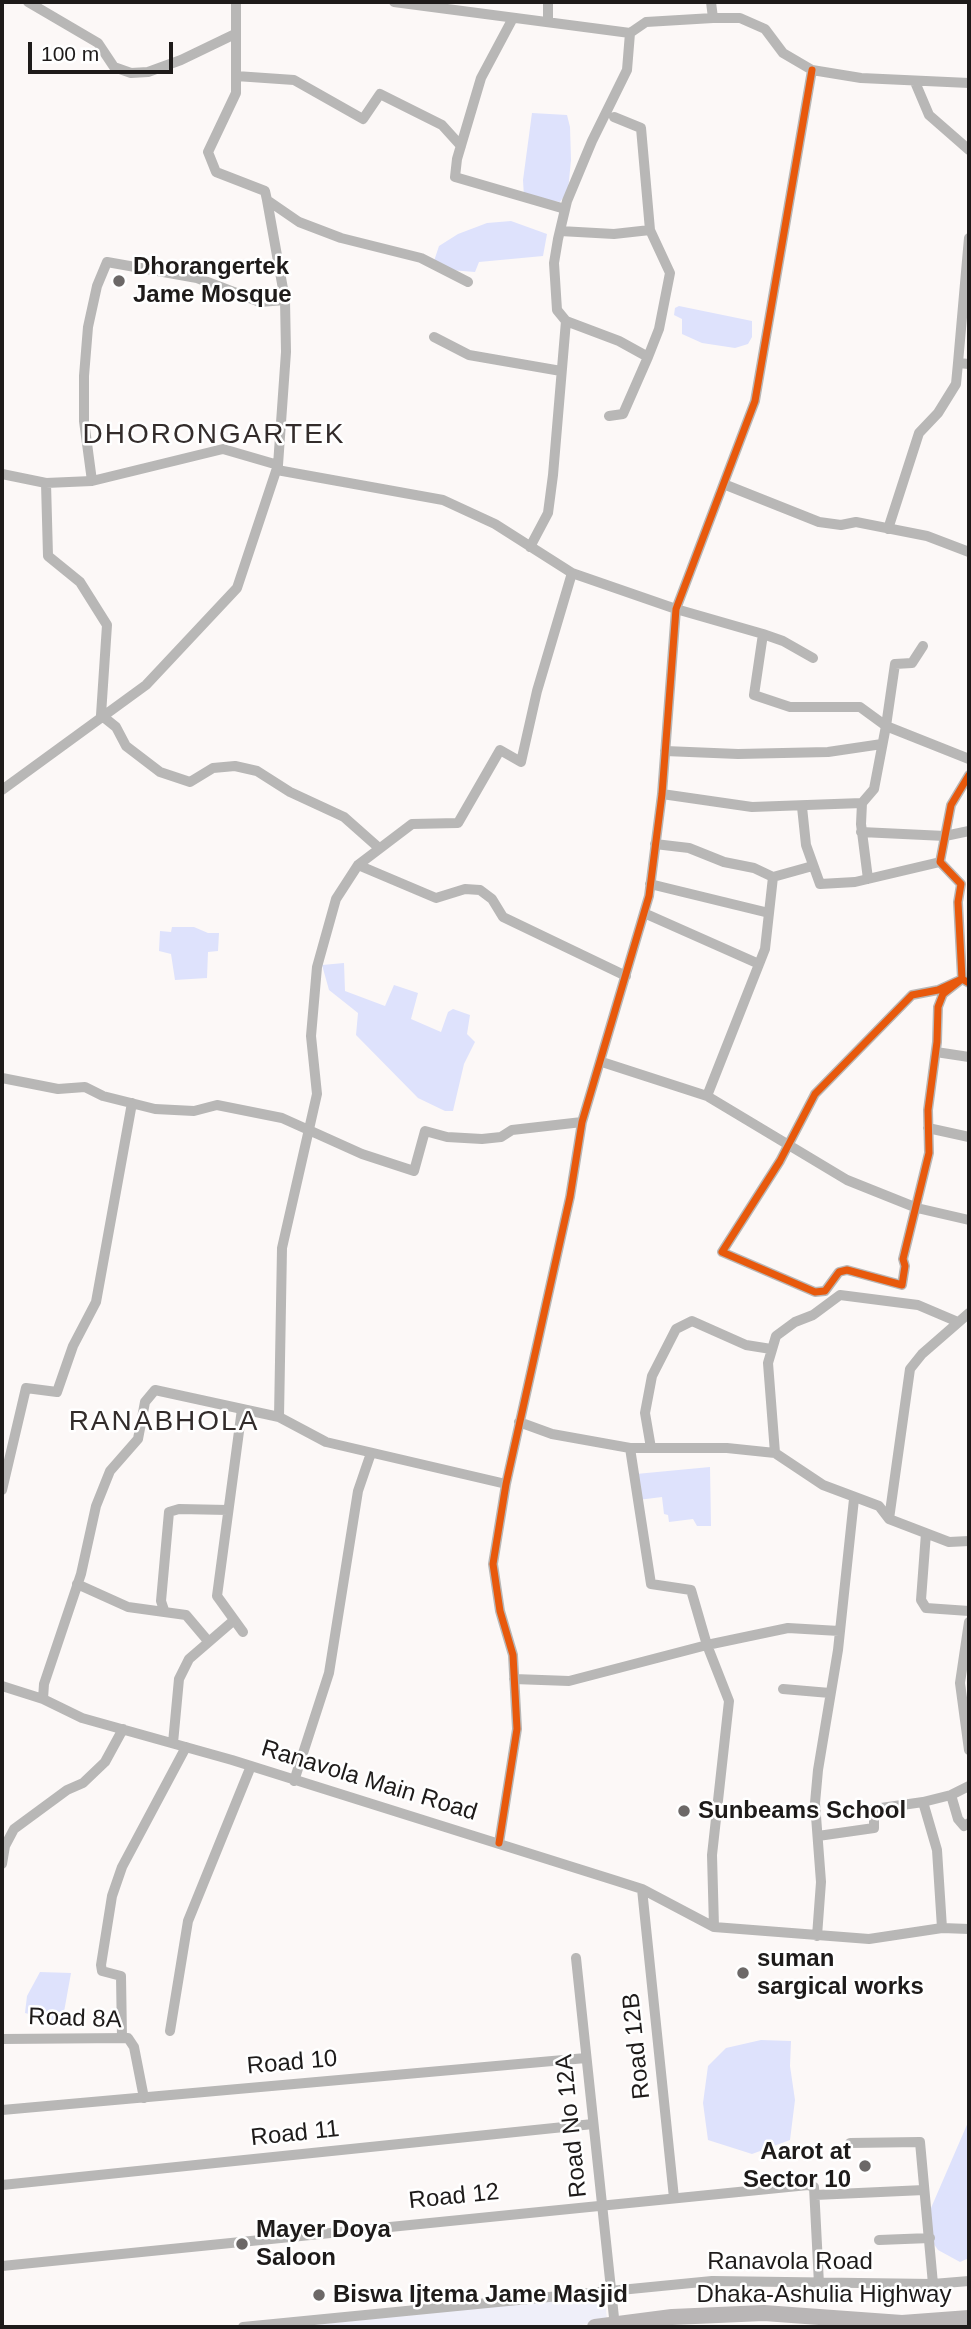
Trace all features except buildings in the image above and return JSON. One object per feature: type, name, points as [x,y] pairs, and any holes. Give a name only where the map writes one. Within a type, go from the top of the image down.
[{"type":"highway","name":"Dhaka-Ashulia Highway","points":[[595,2327],[672,2317],[764,2313],[844,2323],[902,2323],[969,2318]]},
{"type":"street","points":[[28,2],[98,43],[114,67],[131,73],[148,72],[181,60],[235,34]]},
{"type":"street","points":[[2,790],[101,715],[146,685],[237,589],[277,467],[286,352],[285,300],[267,200],[265,191],[216,172],[208,152],[236,93],[236,2]]},
{"type":"street","points":[[394,2],[630,33],[646,22],[740,18],[765,29],[783,53],[812,70],[915,82],[969,83]]},
{"type":"street","points":[[548,2],[548,22]]},
{"type":"street","points":[[711,2],[713,18]]},
{"type":"street","points":[[513,18],[481,78],[455,177],[565,209]]},
{"type":"street","points":[[630,33],[627,70],[592,141],[565,209],[554,263],[557,310],[566,321],[619,341],[648,357]]},
{"type":"street","points":[[499,1843],[517,1729],[513,1655],[500,1611],[493,1564],[506,1483],[570,1197],[582,1122],[602,1062],[650,884],[662,794],[676,609],[726,485],[755,401],[812,70]]},
{"type":"street","points":[[236,76],[294,80],[363,120],[380,94],[442,125],[461,146]]},
{"type":"street","points":[[915,82],[929,116],[969,150]]},
{"type":"street","points":[[609,416],[623,414],[648,357],[659,329],[670,273],[650,230],[641,128],[614,117]]},
{"type":"street","points":[[267,200],[299,222],[341,238],[421,258],[468,282]]},
{"type":"street","points":[[560,231],[614,234],[650,230]]},
{"type":"street","points":[[888,529],[919,433],[938,413],[956,383],[964,363],[969,238]]},
{"type":"street","points":[[92,481],[84,421],[84,376],[88,327],[97,286],[107,262],[197,278],[260,302],[285,300]]},
{"type":"street","points":[[530,547],[548,513],[566,321]]},
{"type":"street","points":[[434,337],[469,355],[561,371]]},
{"type":"street","points":[[2,474],[46,484],[92,481],[223,449],[277,467],[443,500],[495,524],[572,573],[676,609],[783,641],[813,658]]},
{"type":"street","points":[[46,484],[48,556],[80,582],[107,625],[101,715]]},
{"type":"street","points":[[726,485],[819,522],[841,525],[856,522],[927,536],[969,552]]},
{"type":"street","points":[[279,1417],[282,1248],[317,1094],[311,1037],[317,967],[335,900],[358,865],[412,824],[458,823],[500,750],[522,762],[537,691],[572,573]]},
{"type":"street","points":[[763,634],[754,695],[790,707],[860,707],[886,726],[969,759]]},
{"type":"street","points":[[868,879],[861,832],[862,803],[874,789],[895,664],[912,663],[923,646]]},
{"type":"street","points":[[101,715],[116,727],[126,746],[160,772],[190,782],[213,768],[235,766],[257,771],[290,792],[344,817],[379,848]]},
{"type":"street","points":[[665,751],[738,754],[828,752],[882,744]]},
{"type":"street","points":[[940,862],[951,805],[969,775]]},
{"type":"street","points":[[662,794],[752,807],[862,803]]},
{"type":"street","points":[[802,807],[806,845],[820,884],[868,879],[940,862]]},
{"type":"street","points":[[861,832],[945,836],[969,831]]},
{"type":"street","points":[[656,844],[689,848],[724,862],[754,867],[773,877],[810,867]]},
{"type":"street","points":[[940,862],[961,884],[958,902],[966,981]]},
{"type":"street","points":[[358,865],[436,898],[465,889],[480,890],[492,899],[503,917],[626,976]]},
{"type":"street","points":[[707,1096],[765,949],[773,877]]},
{"type":"street","points":[[650,884],[769,913]]},
{"type":"street","points":[[644,913],[759,964]]},
{"type":"street","points":[[966,981],[943,994],[937,1007],[936,1052],[928,1128],[929,1153],[903,1259],[905,1266],[900,1286],[847,1270],[839,1272],[825,1291],[815,1292],[722,1252],[789,1144],[815,1094],[912,995],[966,981]]},
{"type":"street","points":[[936,1052],[969,1058]]},
{"type":"street","points":[[602,1062],[707,1096],[847,1180],[916,1208],[969,1220]]},
{"type":"street","points":[[2,1078],[58,1089],[85,1087],[103,1096],[155,1110],[194,1111],[217,1105],[282,1118],[362,1154],[414,1171],[425,1131],[447,1137],[482,1139],[501,1136],[512,1130],[582,1122]]},
{"type":"street","points":[[2,1490],[26,1388],[57,1392],[73,1346],[96,1302],[132,1103]]},
{"type":"street","points":[[928,1128],[969,1137]]},
{"type":"street","points":[[775,1453],[768,1363],[776,1336],[795,1322],[813,1315],[840,1295],[918,1305],[958,1322]]},
{"type":"street","points":[[889,1519],[910,1369],[969,1313]]},
{"type":"street","points":[[651,1448],[645,1413],[652,1376],[676,1329],[692,1321],[747,1345],[771,1349]]},
{"type":"street","points":[[43,1699],[44,1684],[77,1584],[96,1506],[110,1471],[138,1438],[145,1402],[155,1390],[279,1417],[326,1442],[506,1483]]},
{"type":"street","points":[[242,1409],[217,1596],[243,1632]]},
{"type":"street","points":[[519,1422],[552,1434],[631,1448],[727,1448],[775,1453],[823,1485],[854,1499],[879,1506],[889,1519],[949,1542],[969,1541]]},
{"type":"street","points":[[631,1448],[651,1584],[691,1590],[707,1645],[729,1701],[712,1855],[714,1927]]},
{"type":"street","points":[[294,1781],[329,1673],[358,1491],[371,1453]]},
{"type":"street","points":[[817,1936],[821,1882],[815,1804],[854,1499]]},
{"type":"street","points":[[164,1610],[161,1601],[169,1513],[179,1509],[228,1510]]},
{"type":"street","points":[[926,1533],[920,1600],[926,1608],[969,1611]]},
{"type":"street","points":[[77,1584],[128,1608],[164,1610],[186,1615],[208,1641]]},
{"type":"street","points":[[173,1743],[179,1679],[191,1655],[233,1621]]},
{"type":"street","points":[[969,1622],[960,1683],[966,1699],[969,1750]]},
{"type":"street","points":[[514,1679],[569,1681],[707,1645],[788,1628],[839,1631]]},
{"type":"street","name":"Ranavola Main Road","points":[[2,1686],[43,1699],[82,1718],[187,1746],[642,1889],[714,1927],[786,1930],[817,1936],[869,1939],[942,1928],[969,1929]]},
{"type":"street","points":[[783,1689],[830,1693]]},
{"type":"street","points":[[2,1864],[5,1846],[14,1829],[67,1790],[83,1783],[104,1762],[123,1729]]},
{"type":"street","points":[[122,2038],[121,1976],[102,1971],[101,1965],[112,1896],[122,1867],[187,1746]]},
{"type":"street","points":[[170,2031],[187,1922],[251,1766]]},
{"type":"street","points":[[818,1836],[874,1828],[874,1809],[923,1802],[951,1795],[969,1786]]},
{"type":"street","points":[[951,1795],[958,1819],[964,1826],[969,1823]]},
{"type":"street","points":[[923,1802],[937,1850],[942,1928]]},
{"type":"street","name":"Road 12B","points":[[642,1889],[674,2197]]},
{"type":"street","name":"Road No 12A","points":[[576,1958],[615,2326]]},
{"type":"street","name":"Road 8A","points":[[2,2039],[122,2038],[133,2042],[144,2098]]},
{"type":"street","name":"Road 10","points":[[2,2110],[586,2059]]},
{"type":"street","name":"Road 11","points":[[2,2185],[593,2124]]},
{"type":"street","points":[[850,2143],[920,2142],[933,2284]]},
{"type":"street","name":"Road 12","points":[[2,2266],[601,2203],[808,2185],[814,2187],[815,2195]]},
{"type":"street","points":[[819,2284],[815,2195],[924,2190]]},
{"type":"street","points":[[879,2240],[930,2238]]},
{"type":"street","name":"Ranavola Road","points":[[243,2327],[712,2281],[819,2284],[933,2284],[969,2281]]},
{"type":"shaded area","points":[[605,2295],[607,2322],[561,2327],[293,2327]]},
{"type":"water","points":[[532,113],[567,115],[571,160],[568,191],[560,202],[524,197],[523,180]]},
{"type":"water","points":[[511,221],[547,234],[543,256],[479,262],[475,272],[450,270],[434,261],[439,246],[458,234],[487,223]]},
{"type":"water","points":[[679,306],[752,321],[752,337],[748,344],[735,348],[702,343],[682,334],[682,319],[674,315],[675,308]]},
{"type":"water","points":[[172,927],[194,927],[208,933],[219,933],[218,951],[208,952],[207,978],[175,980],[171,954],[159,951],[160,931],[171,932]]},
{"type":"water","points":[[344,963],[345,991],[385,1006],[394,985],[418,993],[411,1019],[441,1032],[448,1012],[453,1009],[470,1015],[467,1034],[475,1042],[464,1064],[453,1111],[445,1111],[418,1098],[356,1035],[358,1013],[329,990],[322,965]]},
{"type":"water","points":[[710,1467],[711,1526],[697,1526],[693,1519],[669,1522],[668,1515],[664,1514],[662,1497],[638,1500],[636,1474]]},
{"type":"water","points":[[40,1972],[71,1973],[62,2023],[25,2013],[27,1996]]},
{"type":"water","points":[[761,2040],[791,2041],[790,2066],[795,2100],[790,2140],[752,2154],[708,2140],[703,2103],[708,2066],[726,2048]]},
{"type":"water","points":[[969,2120],[969,2258],[960,2262],[938,2250],[931,2240],[931,2208]]},
{"type":"cycle path","points":[[499,1843],[517,1729],[513,1655],[500,1611],[493,1564],[506,1484],[570,1197],[582,1122],[649,896],[662,794],[676,609],[755,401],[812,70]]},
{"type":"cycle path","points":[[969,775],[951,805],[940,862],[961,884],[958,902],[962,979],[938,990],[912,995],[815,1094],[780,1161],[722,1252],[815,1292],[825,1291],[839,1272],[847,1270],[902,1285],[905,1266],[903,1259],[929,1153],[928,1110],[937,1042],[938,1007],[943,994],[962,979],[969,983]]},
{"type":"place","name":"Dhorangertek Jame Mosque","points":[[119,281]]},
{"type":"place","name":"Sunbeams School","points":[[684,1811]]},
{"type":"place","name":"suman sargical works","points":[[743,1973]]},
{"type":"place","name":"Aarot at Sector 10","points":[[865,2166]]},
{"type":"place","name":"Mayer Doya Saloon","points":[[242,2244]]},
{"type":"place","name":"Biswa Ijtema Jame Masjid","points":[[319,2295]]},
{"type":"district","name":"DHORONGARTEK","points":[[214,435]]},
{"type":"district","name":"RANABHOLA","points":[[164,1422]]}]
